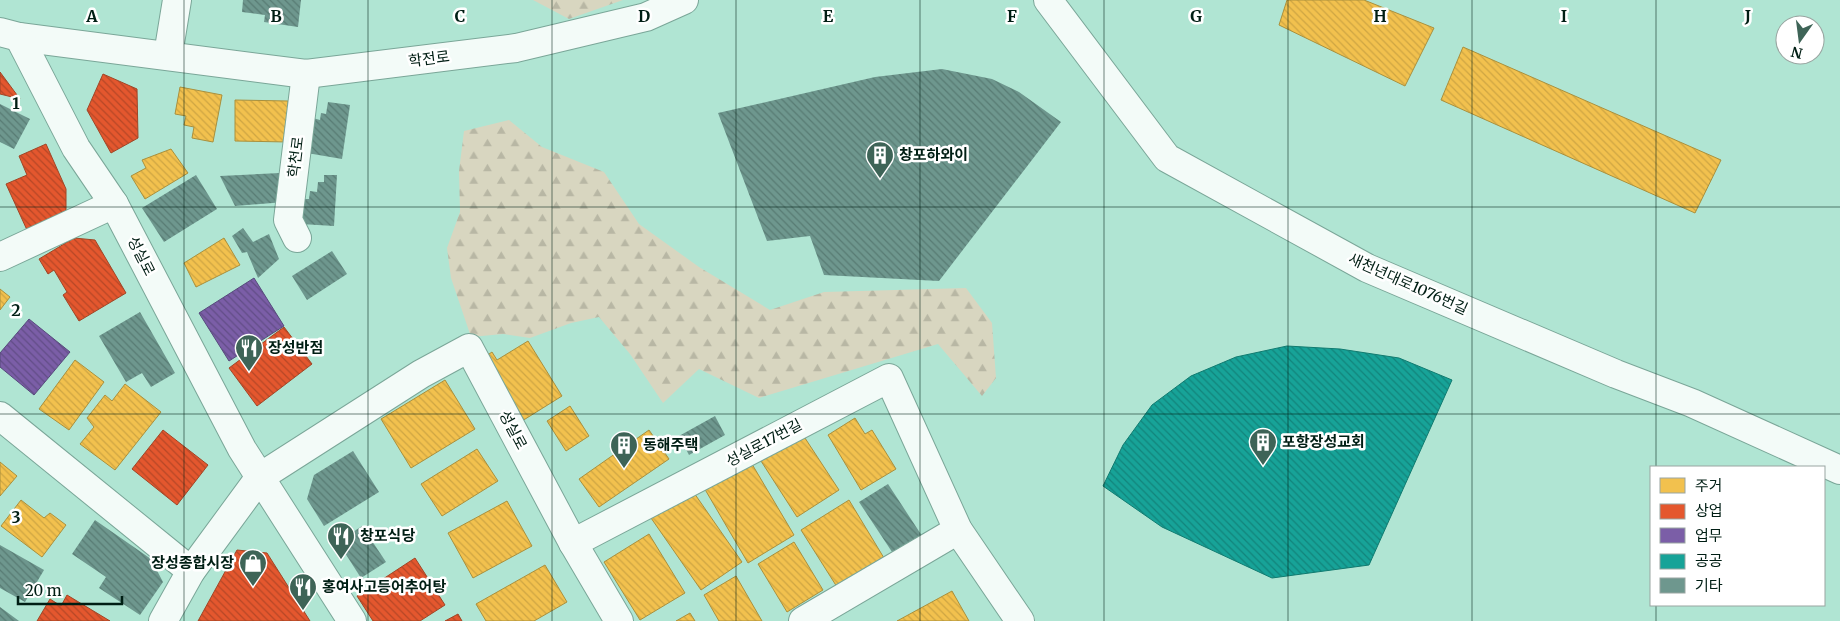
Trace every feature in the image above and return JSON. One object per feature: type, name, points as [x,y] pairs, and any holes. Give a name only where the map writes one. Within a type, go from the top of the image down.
[{"type":"street","points":[[168,55],[177,0]]},
{"type":"street","name":"학전로","points":[[10,35],[306,74],[516,48],[646,17],[684,0]]},
{"type":"street","name":"새천년대로1076번길","points":[[1048,0],[1167,158],[1367,268],[1616,374],[1692,403],[1840,470]]},
{"type":"street","name":"성실로","points":[[10,35],[76,148],[114,204],[242,450],[352,621]]},
{"type":"street","name":"학천로","points":[[297,238],[288,220],[306,74]]},
{"type":"street","points":[[0,257],[114,204]]},
{"type":"street","name":"성실로","points":[[260,477],[421,374],[469,348],[573,543]]},
{"type":"street","name":"성실로17번길","points":[[573,543],[889,378],[958,530],[1020,621]]},
{"type":"street","points":[[0,416],[191,571]]},
{"type":"street","points":[[163,621],[191,571],[260,477]]},
{"type":"street","points":[[803,621],[958,530]]},
{"type":"street","points":[[573,543],[619,621]]},
{"type":"green space","points":[[533,0],[623,0],[569,19]]},
{"type":"green space","points":[[509,120],[542,147],[604,172],[639,224],[699,267],[770,310],[824,292],[966,288],[992,323],[996,378],[982,396],[938,344],[759,398],[699,369],[663,403],[630,354],[599,317],[571,323],[530,338],[503,334],[471,337],[451,278],[447,248],[460,212],[459,171],[464,131]]},
{"type":"building: 주거","points":[[1287,0],[1364,0],[1434,28],[1405,86],[1279,25]]},
{"type":"building: 주거","points":[[1463,47],[1721,160],[1695,213],[1441,100]]},
{"type":"building: 주거","points":[[180,87],[222,95],[213,142],[192,138],[194,127],[184,125],[186,116],[175,114]]},
{"type":"building: 주거","points":[[235,100],[288,101],[288,142],[235,141]]},
{"type":"building: 주거","points":[[171,149],[188,173],[145,199],[131,176],[146,168],[142,160]]},
{"type":"building: 주거","points":[[224,238],[240,265],[196,287],[184,263]]},
{"type":"building: 주거","points":[[0,289],[10,297],[0,310]]},
{"type":"building: 주거","points":[[528,341],[562,396],[522,421],[483,358],[492,352],[497,360]]},
{"type":"building: 주거","points":[[75,360],[104,382],[69,430],[39,409]]},
{"type":"building: 주거","points":[[445,380],[475,429],[411,468],[381,419]]},
{"type":"building: 주거","points":[[125,384],[161,412],[115,470],[80,444],[94,427],[87,418],[105,395],[112,401]]},
{"type":"building: 주거","points":[[570,406],[589,436],[566,451],[547,421]]},
{"type":"building: 주거","points":[[855,418],[865,434],[872,430],[896,469],[861,490],[828,435]]},
{"type":"building: 주거","name":"동해주택","points":[[649,430],[669,459],[599,507],[579,479]]},
{"type":"building: 주거","points":[[803,435],[839,490],[797,517],[761,461]]},
{"type":"building: 주거","points":[[477,449],[498,481],[442,516],[421,484]]},
{"type":"building: 주거","points":[[749,459],[794,535],[748,563],[703,486]]},
{"type":"building: 주거","points":[[0,462],[17,476],[0,496]]},
{"type":"building: 주거","points":[[692,490],[742,562],[701,590],[651,518]]},
{"type":"building: 주거","points":[[21,500],[44,518],[50,513],[66,525],[42,557],[1,526]]},
{"type":"building: 주거","points":[[849,500],[884,558],[837,587],[801,530]]},
{"type":"building: 주거","points":[[507,501],[532,546],[473,578],[448,533]]},
{"type":"building: 주거","points":[[649,534],[685,593],[640,620],[604,562]]},
{"type":"building: 주거","points":[[794,542],[823,590],[787,612],[758,564]]},
{"type":"building: 주거","points":[[545,565],[567,602],[534,621],[486,621],[476,604]]},
{"type":"building: 주거","points":[[736,576],[762,621],[719,621],[704,595]]},
{"type":"building: 주거","points":[[952,591],[969,621],[897,621]]},
{"type":"building: 주거","points":[[690,613],[695,621],[676,621]]},
{"type":"building: 상업","points":[[0,72],[20,99],[0,94]]},
{"type":"building: 상업","points":[[103,74],[137,89],[138,138],[111,153],[87,110]]},
{"type":"building: 상업","points":[[46,144],[66,189],[66,212],[27,230],[6,184],[27,175],[19,156]]},
{"type":"building: 상업","points":[[74,238],[95,240],[126,293],[79,321],[63,295],[67,292],[54,270],[48,274],[39,259]]},
{"type":"building: 상업","points":[[284,327],[312,364],[257,406],[229,368]]},
{"type":"building: 상업","points":[[163,430],[208,465],[177,505],[132,469]]},
{"type":"building: 상업","name":"장성종합시장","points":[[237,550],[267,553],[310,621],[198,621]]},
{"type":"building: 상업","points":[[415,558],[445,605],[420,621],[373,621],[357,596]]},
{"type":"building: 상업","points":[[67,595],[110,621],[37,621],[50,599],[61,606]]},
{"type":"building: 상업","points":[[458,614],[462,621],[445,621]]},
{"type":"building: 업무","points":[[254,278],[284,326],[229,361],[199,313]]},
{"type":"building: 업무","points":[[29,319],[70,352],[34,395],[0,367],[0,353]]},
{"type":"building: 공공","name":"포항장성교회","points":[[1287,346],[1340,349],[1399,358],[1452,380],[1369,565],[1272,578],[1162,527],[1103,486],[1123,445],[1152,405],[1191,376],[1236,357]]},
{"type":"building: 기타","points":[[243,0],[301,0],[298,27],[264,22],[265,15],[242,12]]},
{"type":"building: 기타","name":"창포하와이","points":[[942,69],[992,79],[1019,92],[1061,122],[939,281],[824,275],[810,236],[767,241],[718,113],[875,77]]},
{"type":"building: 기타","points":[[328,102],[350,105],[342,159],[307,153],[313,118],[320,120],[321,113],[326,114]]},
{"type":"building: 기타","points":[[0,104],[30,119],[14,149],[0,142]]},
{"type":"building: 기타","points":[[280,173],[285,202],[235,206],[220,176]]},
{"type":"building: 기타","points":[[196,175],[217,209],[164,242],[142,208]]},
{"type":"building: 기타","points":[[324,175],[337,175],[334,226],[301,224],[303,199],[309,199],[310,191],[317,192],[318,182],[324,182]]},
{"type":"building: 기타","points":[[243,228],[253,242],[269,234],[279,259],[258,278],[247,252],[242,253],[232,236]]},
{"type":"building: 기타","points":[[332,251],[347,274],[307,300],[292,276]]},
{"type":"building: 기타","points":[[140,312],[175,373],[151,387],[142,373],[126,382],[99,336]]},
{"type":"building: 기타","points":[[715,416],[725,435],[689,455],[679,436]]},
{"type":"building: 기타","points":[[353,451],[379,492],[324,526],[307,499],[314,475]]},
{"type":"building: 기타","points":[[888,484],[926,542],[898,561],[859,502]]},
{"type":"building: 기타","points":[[95,520],[151,559],[163,582],[140,615],[99,588],[106,577],[72,554]]},
{"type":"building: 기타","points":[[362,526],[386,562],[361,578],[338,542]]},
{"type":"building: 기타","points":[[0,545],[44,570],[25,602],[0,588]]},
{"type":"building: 기타","points":[[0,607],[19,621],[0,621]]},
{"type":"place","name":"창포하와이","points":[[880,179]]},
{"type":"place","name":"장성반점","points":[[249,372]]},
{"type":"place","name":"포항장성교회","points":[[1263,466]]},
{"type":"place","name":"동해주택","points":[[624,469]]},
{"type":"place","name":"창포식당","points":[[341,560]]},
{"type":"place","name":"장성종합시장","points":[[253,587]]},
{"type":"place","name":"홍여사고등어추어탕","points":[[303,611]]}]
